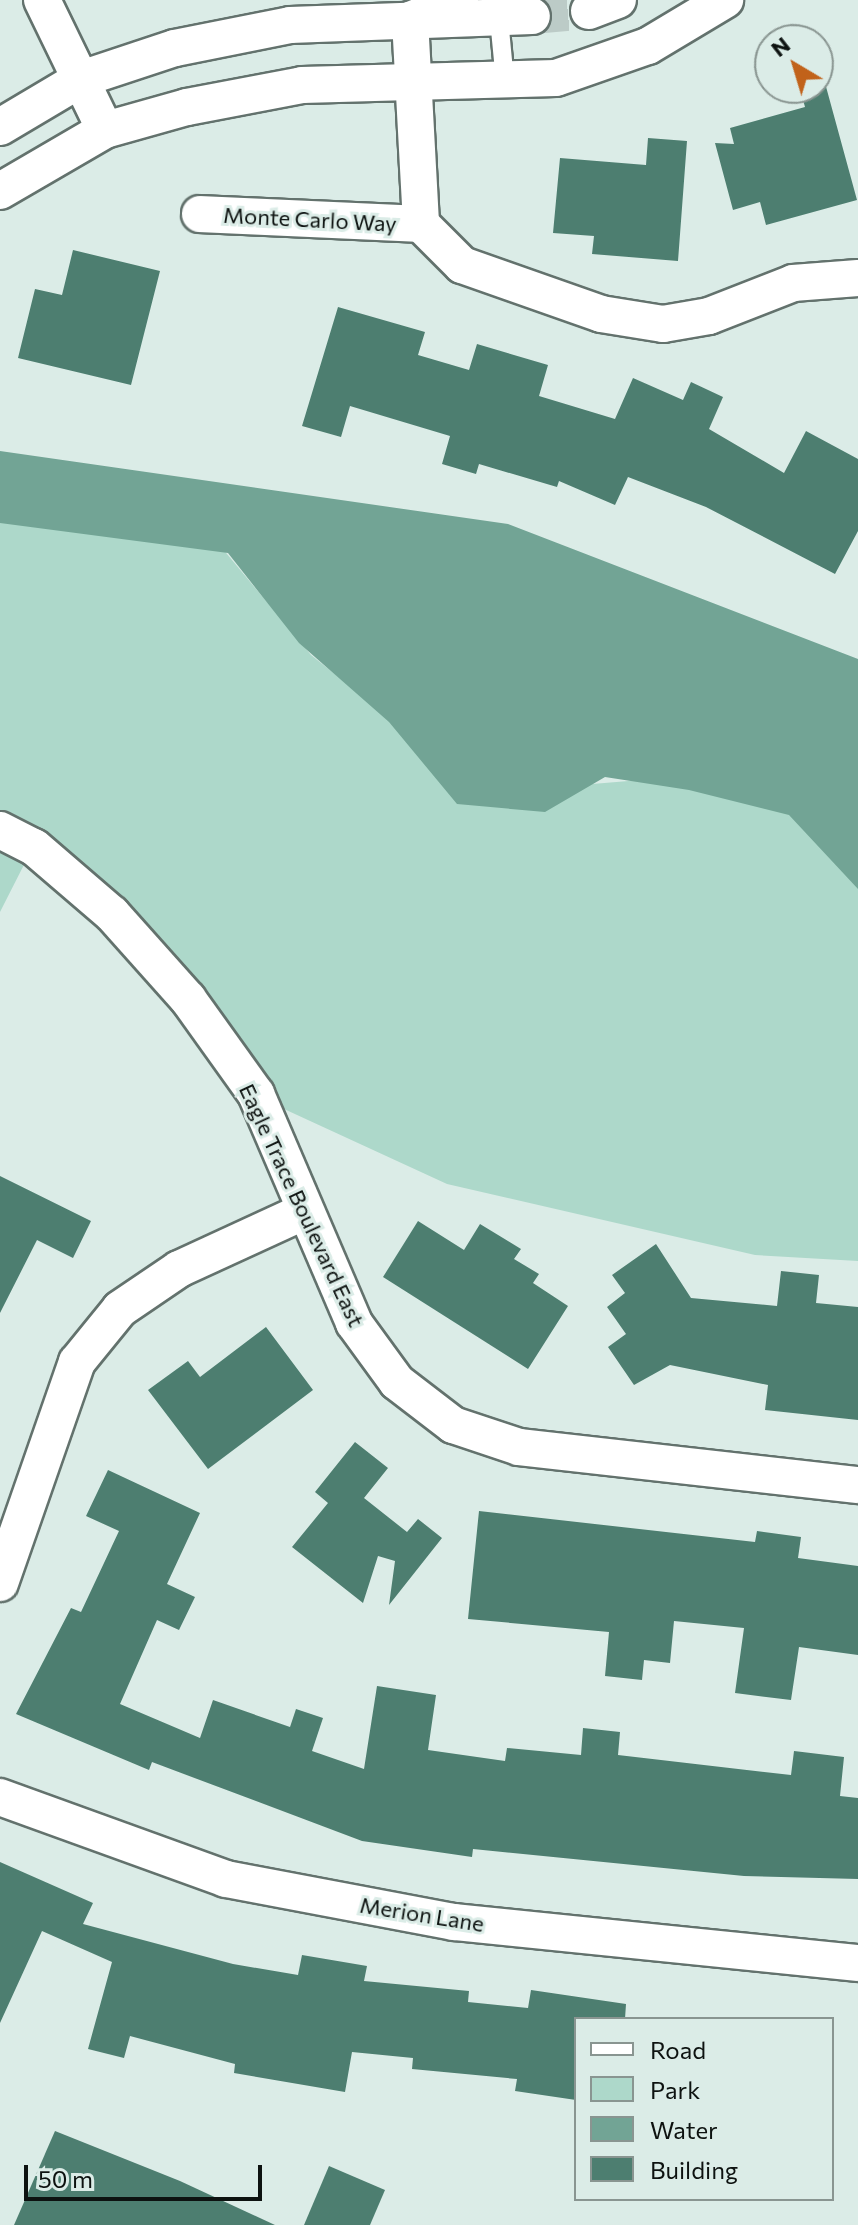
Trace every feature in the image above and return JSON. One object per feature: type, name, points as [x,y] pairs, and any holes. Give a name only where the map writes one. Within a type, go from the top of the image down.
[{"type":"street","points":[[42,0],[105,130]]},
{"type":"street","points":[[410,20],[460,0]]},
{"type":"street","points":[[0,191],[105,130],[302,85],[412,86],[556,78],[648,46],[725,0]]},
{"type":"street","points":[[0,127],[81,79],[175,48],[290,25],[516,17]]},
{"type":"street","name":"Monte Carlo Way","points":[[410,20],[421,224],[462,265],[530,293],[663,324],[709,316],[793,283],[858,278]]},
{"type":"street","name":"Monte Carlo Way","points":[[200,214],[421,224]]},
{"type":"street","name":"Eagle Trace Boulevard East","points":[[0,830],[34,847],[112,914],[188,999],[256,1094],[303,1212],[354,1323],[397,1382],[453,1425],[519,1447],[858,1485]]},
{"type":"street","points":[[0,1583],[77,1362],[120,1309],[179,1269],[303,1212]]},
{"type":"street","name":"Merion Lane","points":[[0,1797],[226,1879],[454,1922],[858,1963]]},
{"type":"lane","points":[[505,81],[516,17]]},
{"type":"green space","points":[[0,516],[222,548],[311,655],[401,727],[458,795],[835,764],[858,775],[858,1261],[755,1255],[447,1184],[271,1103],[33,847],[0,912]]},
{"type":"water","points":[[0,451],[508,524],[858,659],[858,889],[789,815],[689,790],[605,777],[545,812],[457,804],[389,722],[299,643],[228,553],[0,523]]},
{"type":"building","points":[[804,104],[831,104],[857,200],[766,225],[760,202],[733,210],[715,143],[734,144],[730,128],[805,107]]},
{"type":"building","points":[[648,138],[687,141],[678,261],[592,254],[594,236],[553,233],[560,158],[646,165]]},
{"type":"building","points":[[73,250],[160,271],[131,385],[18,358],[35,289],[62,295]]},
{"type":"building","points":[[338,307],[425,332],[418,355],[469,370],[477,344],[548,365],[539,396],[615,419],[633,378],[683,400],[691,382],[723,397],[709,429],[784,473],[806,431],[858,459],[858,531],[835,574],[706,507],[628,477],[615,505],[559,481],[557,487],[479,464],[476,474],[442,464],[450,436],[350,406],[341,437],[302,426]]},
{"type":"building","points":[[0,1176],[91,1221],[73,1258],[37,1240],[0,1313]]},
{"type":"building","points":[[418,1221],[464,1250],[480,1224],[521,1249],[514,1259],[539,1274],[533,1283],[568,1306],[528,1369],[383,1277]]},
{"type":"building","points":[[656,1244],[691,1298],[777,1306],[781,1271],[819,1275],[816,1303],[858,1307],[858,1420],[765,1410],[768,1385],[670,1365],[634,1385],[608,1347],[626,1334],[607,1307],[625,1293],[612,1275]]},
{"type":"building","points":[[266,1327],[313,1390],[208,1469],[148,1390],[188,1361],[200,1377]]},
{"type":"building","points":[[355,1442],[388,1468],[364,1498],[407,1532],[418,1519],[442,1538],[389,1605],[395,1561],[378,1556],[363,1603],[292,1547],[328,1503],[315,1492]]},
{"type":"building","points":[[108,1470],[200,1513],[167,1584],[195,1597],[179,1630],[157,1620],[120,1704],[200,1738],[213,1700],[290,1727],[296,1709],[323,1718],[312,1751],[364,1769],[377,1686],[436,1695],[428,1750],[505,1761],[507,1748],[581,1755],[583,1728],[620,1732],[618,1755],[791,1775],[794,1751],[844,1757],[840,1796],[858,1798],[858,1879],[744,1876],[473,1849],[472,1857],[362,1841],[152,1762],[149,1770],[16,1714],[71,1608],[81,1612],[119,1531],[86,1516]]},
{"type":"building","points":[[479,1511],[755,1542],[757,1531],[801,1537],[798,1558],[858,1566],[858,1655],[799,1647],[791,1700],[735,1693],[744,1628],[674,1621],[670,1663],[644,1660],[642,1680],[605,1676],[609,1632],[468,1619]]},
{"type":"building","points":[[0,1862],[93,1903],[83,1924],[233,1964],[298,1975],[302,1955],[367,1966],[364,1981],[469,1991],[468,2002],[528,2008],[531,1990],[626,2004],[625,2017],[574,2017],[574,2100],[515,2091],[517,2079],[412,2069],[413,2058],[352,2052],[345,2092],[234,2073],[235,2064],[130,2036],[124,2058],[88,2049],[112,1962],[42,1931],[0,2023]]},
{"type":"building","points":[[55,2131],[180,2181],[275,2225],[14,2225]]},
{"type":"building","points":[[329,2166],[385,2190],[370,2225],[304,2225]]},
{"type":"tunnel","points":[[532,16],[589,11]]}]
